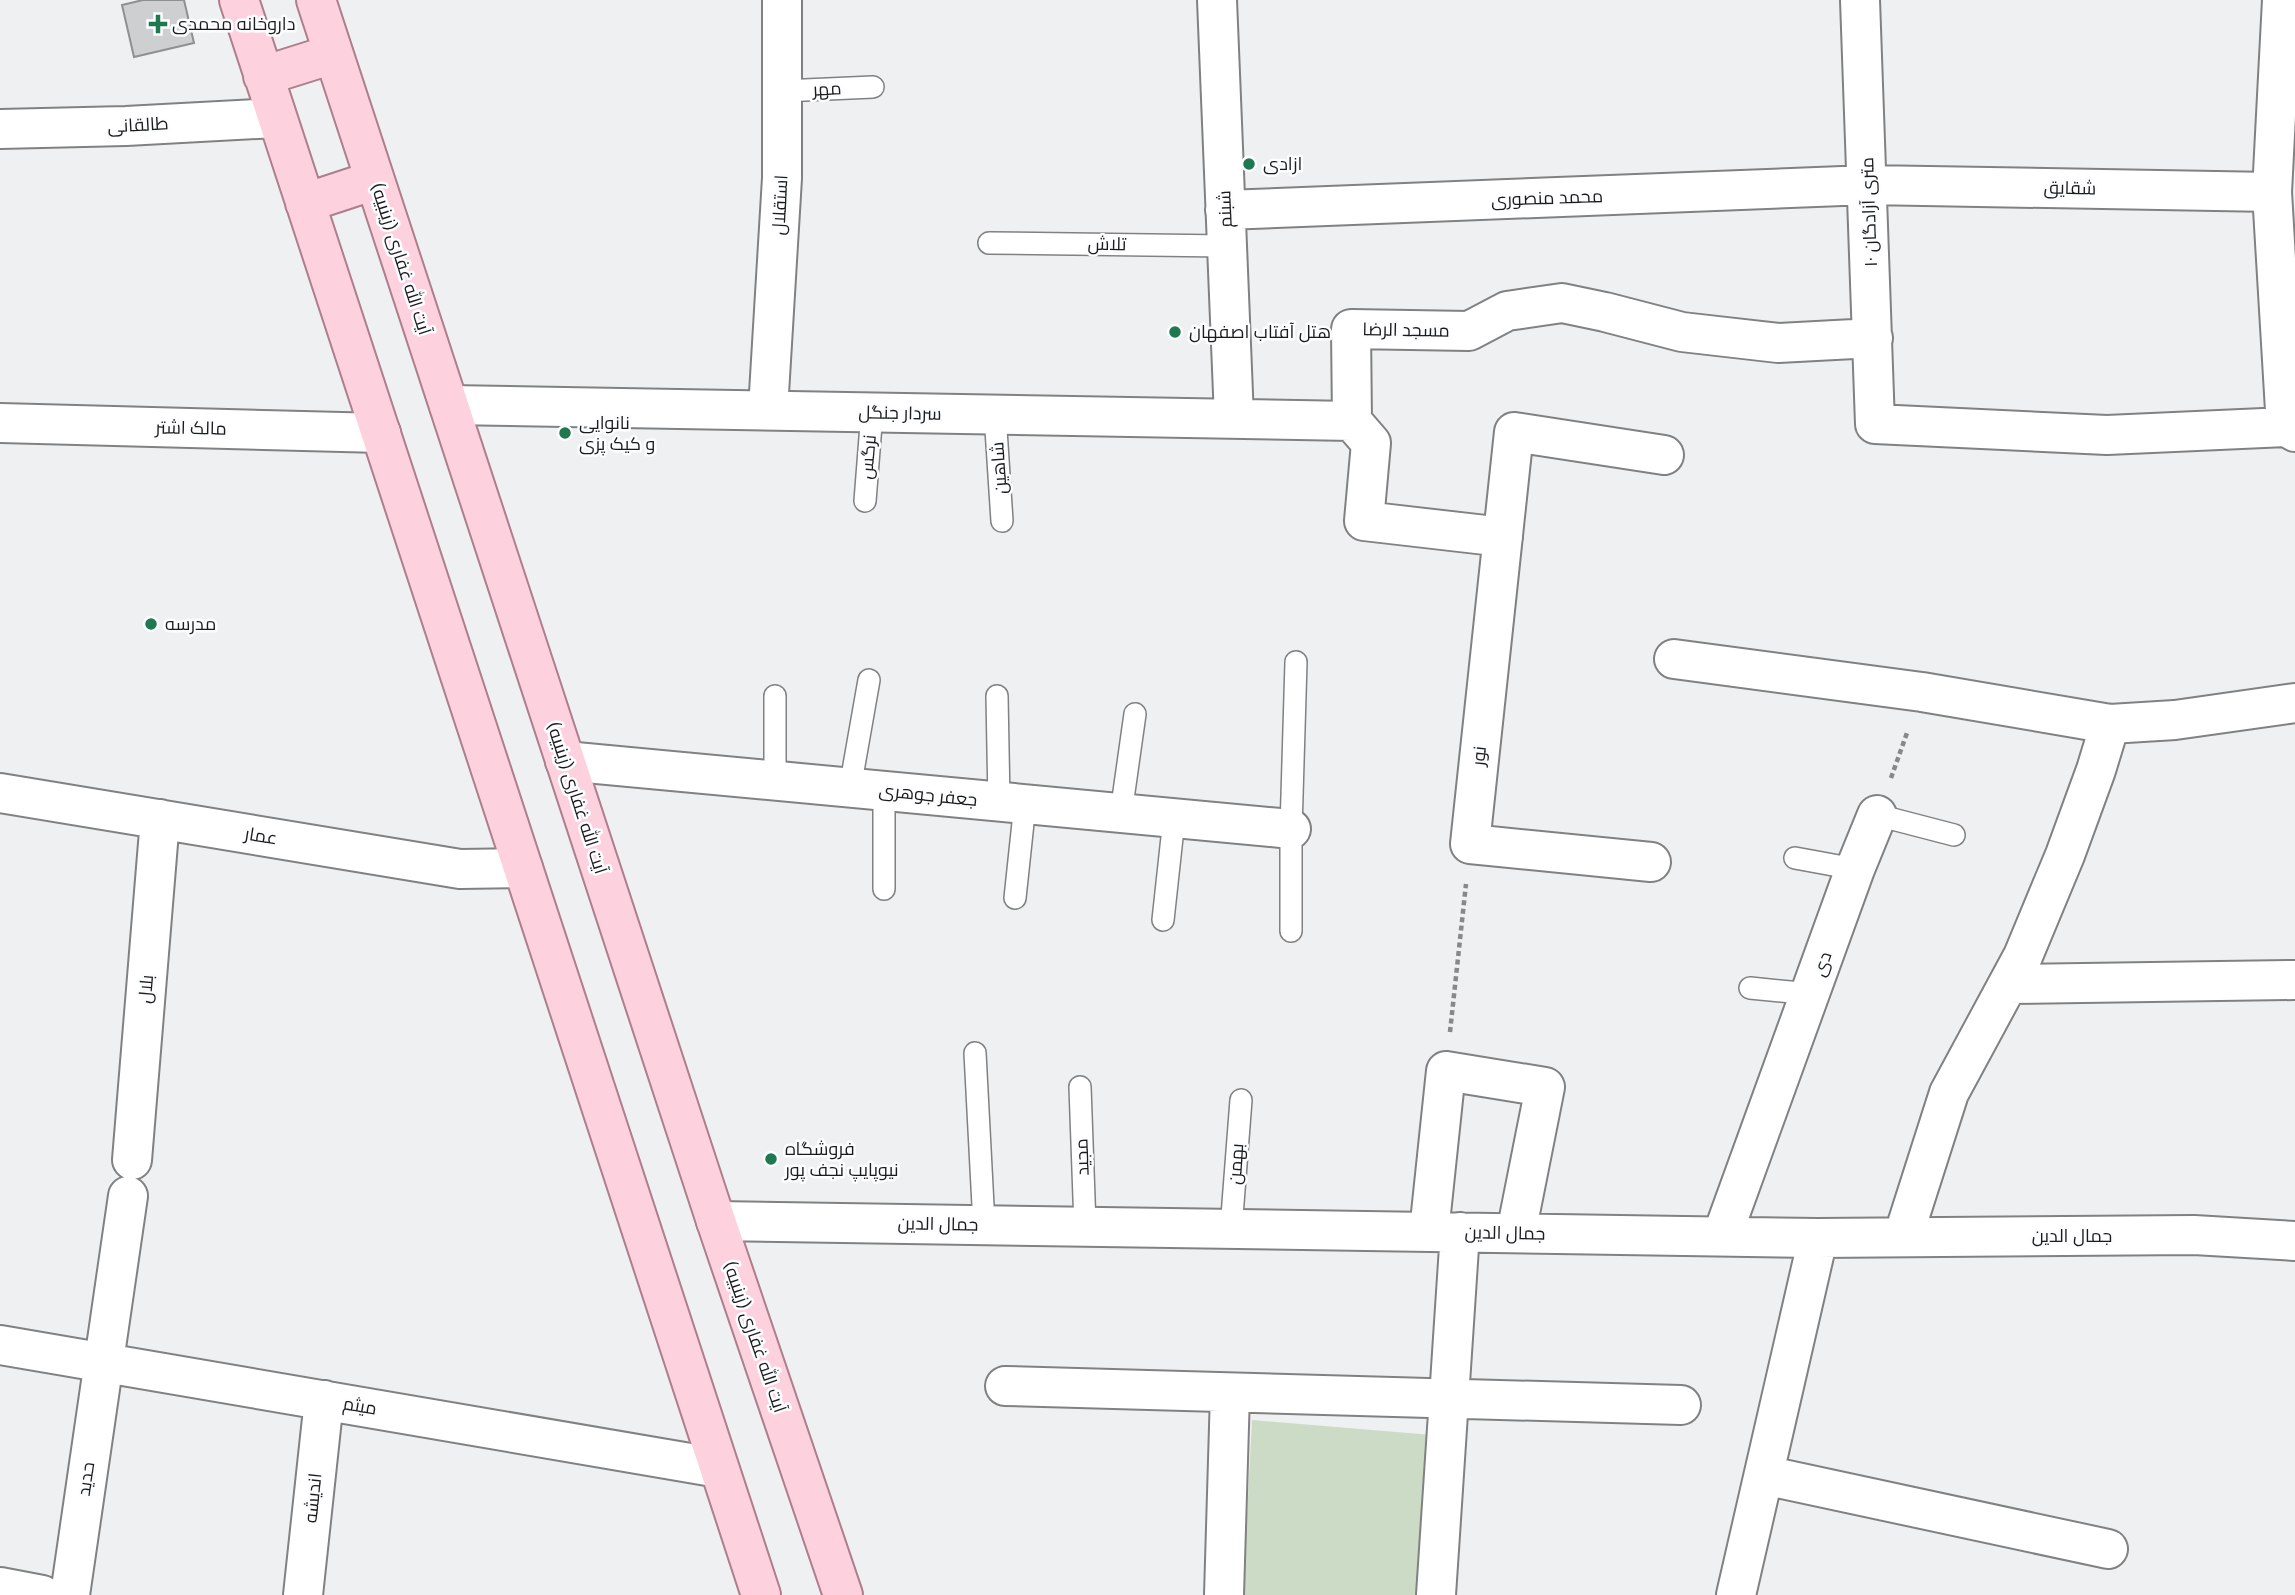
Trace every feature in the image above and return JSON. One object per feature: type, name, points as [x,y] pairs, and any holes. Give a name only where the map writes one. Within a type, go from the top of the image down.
[{"type":"main road","points":[[239,0],[275,118],[381,433],[761,1595]]},
{"type":"main road","name":"آیت الله غفاری (زینبیه)","points":[[316,0],[716,1221],[842,1595]]},
{"type":"main road","points":[[263,76],[333,54]]},
{"type":"main road","points":[[305,203],[375,180]]},
{"type":"street","name":"استقلال","points":[[768,410],[782,178],[782,0]]},
{"type":"street","name":"شبنم","points":[[1217,0],[1234,418]]},
{"type":"street","name":"۱۰ متری آزادگان","points":[[1860,0],[1875,424],[2107,435],[2290,429]]},
{"type":"street","points":[[2282,0],[2272,192],[2290,429]]},
{"type":"street","name":"طالقانی","points":[[0,129],[275,118]]},
{"type":"street","name":"محمد منصوری","points":[[1226,228],[1868,185]]},
{"type":"street","name":"شقایق","points":[[1868,185],[2272,192]]},
{"type":"street","name":"مسجد الرضا","points":[[1352,421],[1351,329],[1469,331],[1507,311],[1562,303],[1682,332],[1778,343],[1873,338]]},
{"type":"street","name":"سردار جنگل","points":[[449,405],[1352,421]]},
{"type":"street","points":[[1352,421],[1371,443],[1364,521],[1503,537]]},
{"type":"street","name":"مالک اشتر","points":[[0,423],[381,433]]},
{"type":"street","name":"نور","points":[[1470,844],[1514,432],[1664,455]]},
{"type":"street","points":[[1674,659],[1922,692],[2110,724],[2175,720],[2295,703]]},
{"type":"street","points":[[1903,1237],[1949,1094],[2023,956],[2065,855],[2110,724]]},
{"type":"street","name":"جعفر جوهری","points":[[565,761],[1291,829]]},
{"type":"street","name":"عمار","points":[[0,793],[460,869],[523,868]]},
{"type":"street","name":"دی","points":[[1722,1236],[1877,815]]},
{"type":"street","name":"بلال","points":[[103,1363],[130,1178],[160,819]]},
{"type":"street","points":[[1470,844],[1651,862]]},
{"type":"street","points":[[2008,984],[2295,980]]},
{"type":"street","points":[[1436,1595],[1449,1399],[1445,1232],[1446,1072],[1545,1087],[1516,1233]]},
{"type":"street","name":"جمال الدین","points":[[716,1221],[1818,1238],[2194,1235],[2295,1241]]},
{"type":"street","points":[[1736,1595],[1818,1238]]},
{"type":"street","name":"میثم","points":[[0,1345],[719,1468]]},
{"type":"street","name":"حدید","points":[[70,1595],[103,1363]]},
{"type":"street","points":[[1005,1386],[1681,1405]]},
{"type":"street","points":[[1224,1595],[1230,1393]]},
{"type":"street","name":"اندیشه","points":[[303,1595],[324,1400]]},
{"type":"street","points":[[1764,1475],[2108,1549]]},
{"type":"street","points":[[0,1587],[42,1595]]},
{"type":"lane","name":"مهر","points":[[782,91],[873,87]]},
{"type":"lane","name":"تلاش","points":[[989,243],[1226,228]]},
{"type":"lane","name":"نرگس","points":[[865,501],[872,412]]},
{"type":"lane","name":"شاهین","points":[[995,414],[1002,522]]},
{"type":"lane","points":[[1291,931],[1296,662]]},
{"type":"lane","points":[[869,680],[867,789],[884,888]]},
{"type":"lane","points":[[775,696],[775,780]]},
{"type":"lane","points":[[997,696],[1012,803],[1016,898]]},
{"type":"lane","points":[[1121,813],[1135,714]]},
{"type":"lane","points":[[1877,815],[1954,835]]},
{"type":"lane","points":[[1163,919],[1174,819]]},
{"type":"lane","points":[[1795,858],[1855,869]]},
{"type":"lane","points":[[1751,988],[1811,994]]},
{"type":"lane","points":[[975,1053],[984,1225]]},
{"type":"lane","name":"مجید","points":[[1080,1087],[1085,1226]]},
{"type":"lane","name":"بهمن","points":[[1231,1229],[1241,1100]]},
{"type":"path","points":[[1877,815],[1922,692]]},
{"type":"path","points":[[1446,1072],[1470,844]]},
{"type":"green space","points":[[1252,1420],[1432,1435],[1422,1595],[1243,1595]]},
{"type":"building","name":"داروخانه محمدی","points":[[143,0],[184,0],[194,43],[134,57],[122,5]]},
{"type":"place","name":"داروخانه محمدی","points":[[158,24]]},
{"type":"place","name":"ازادی","points":[[1249,164]]},
{"type":"place","name":"هتل آفتاب اصفهان","points":[[1175,332]]},
{"type":"place","name":"نانوایی و کیک پزی","points":[[565,433]]},
{"type":"place","name":"مدرسه","points":[[151,624]]},
{"type":"place","name":"فروشگاه نیوپایپ نجف پور","points":[[771,1159]]}]
